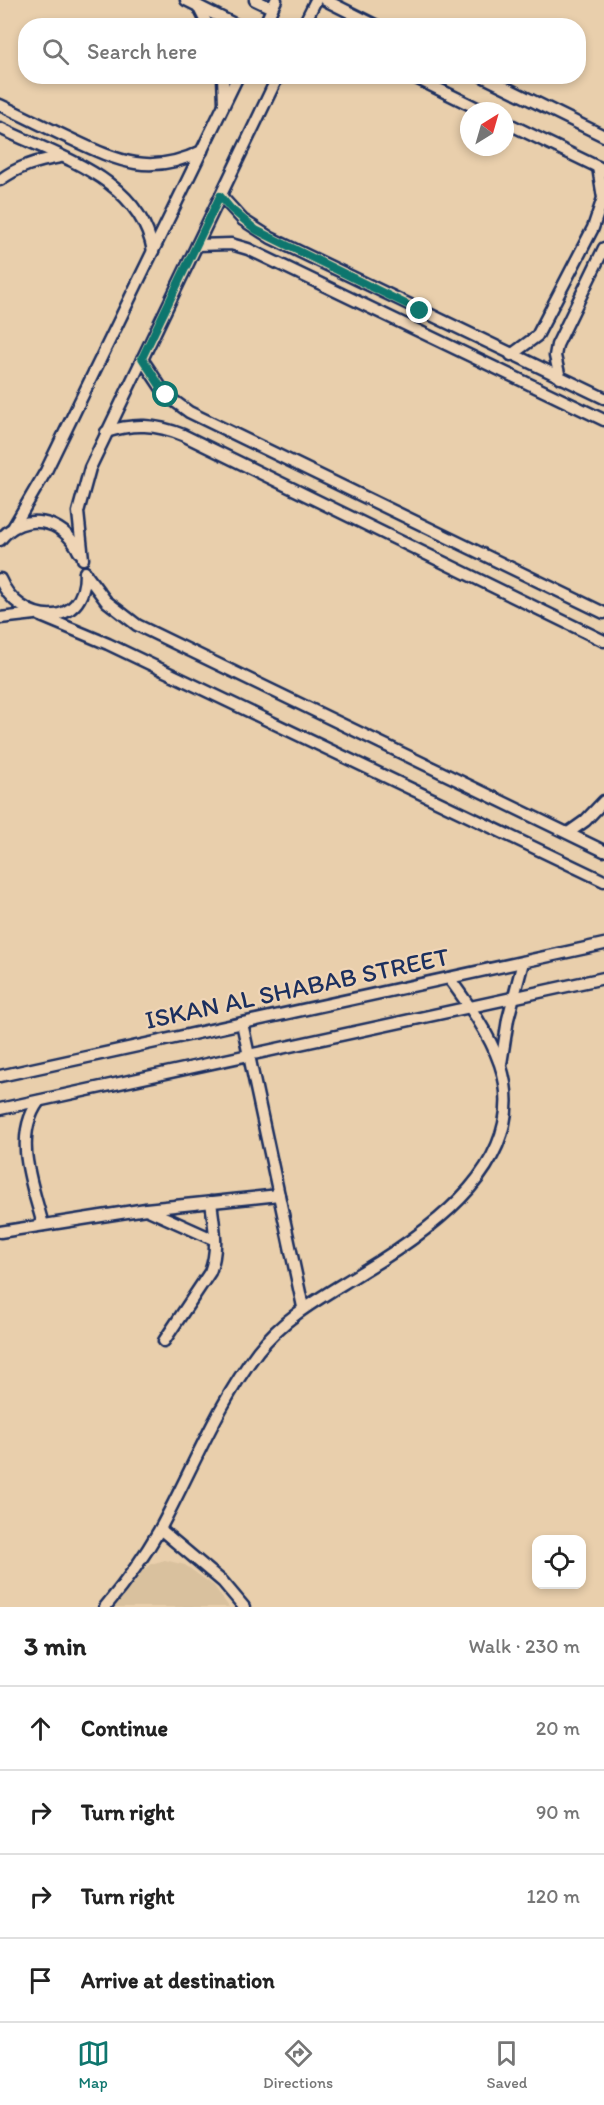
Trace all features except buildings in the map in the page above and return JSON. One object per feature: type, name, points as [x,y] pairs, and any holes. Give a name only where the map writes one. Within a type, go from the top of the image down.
[{"type":"street","points":[[186,0],[222,18]]},
{"type":"street","points":[[255,0],[274,4],[268,18]]},
{"type":"street","points":[[307,18],[316,0]]},
{"type":"street","points":[[325,0],[361,18]]},
{"type":"street","points":[[198,6],[204,18]]},
{"type":"street","points":[[223,84],[224,106]]},
{"type":"street","points":[[0,540],[46,471],[234,84]]},
{"type":"street","points":[[0,618],[64,612],[74,606],[81,596],[85,573],[78,512],[90,468],[274,84]]},
{"type":"street","points":[[428,84],[465,102]]},
{"type":"street","points":[[498,84],[604,136]]},
{"type":"street","points":[[0,105],[125,163],[165,165],[184,160],[202,151]]},
{"type":"street","points":[[511,355],[520,351],[537,336],[593,228],[603,198],[601,168],[514,126]]},
{"type":"street","points":[[0,128],[96,175],[130,200],[150,233],[153,252]]},
{"type":"street","points":[[96,175],[104,169],[106,156]]},
{"type":"street","points":[[0,180],[18,168],[38,160],[60,157]]},
{"type":"street","points":[[220,196],[243,220],[271,238],[604,398]]},
{"type":"street","points":[[196,245],[231,244],[248,249],[604,420]]},
{"type":"street","points":[[560,378],[555,356],[557,345],[604,248]]},
{"type":"street","points":[[142,358],[166,395],[189,412],[604,613]]},
{"type":"street","points":[[106,432],[137,424],[153,425],[183,435],[604,641]]},
{"type":"street","points":[[8,528],[36,520],[47,522],[68,536],[83,560]]},
{"type":"street","points":[[85,573],[106,601],[137,625],[604,851]]},
{"type":"street","points":[[0,579],[15,601],[39,615],[108,644],[604,881]]},
{"type":"street","points":[[568,833],[585,821],[604,801]]},
{"type":"street","name":"ISKAN AL SHABAB STREET","points":[[0,1076],[604,944]]},
{"type":"street","points":[[500,1065],[523,962]]},
{"type":"street","points":[[105,1607],[125,1583],[160,1529],[242,1373],[279,1328],[303,1307],[404,1245],[469,1191],[485,1171],[497,1146],[504,1119],[505,1092],[500,1065],[470,1007],[449,978]]},
{"type":"street","points":[[0,1109],[604,978]]},
{"type":"street","points":[[242,1023],[303,1307]]},
{"type":"street","points":[[39,1101],[30,1112],[25,1143],[43,1226]]},
{"type":"street","points":[[0,1232],[146,1209],[279,1195]]},
{"type":"street","points":[[164,1341],[210,1272],[216,1251],[211,1202]]},
{"type":"street","points":[[146,1209],[215,1240]]},
{"type":"street","points":[[160,1529],[223,1582],[244,1607]]},
{"type":"shaded area","points":[[165,1560],[185,1565],[214,1586],[229,1607],[113,1607],[140,1573],[151,1564]]},
{"type":"route","points":[[166,395],[148,372],[142,358],[220,196],[231,209],[256,230],[420,311]]}]
